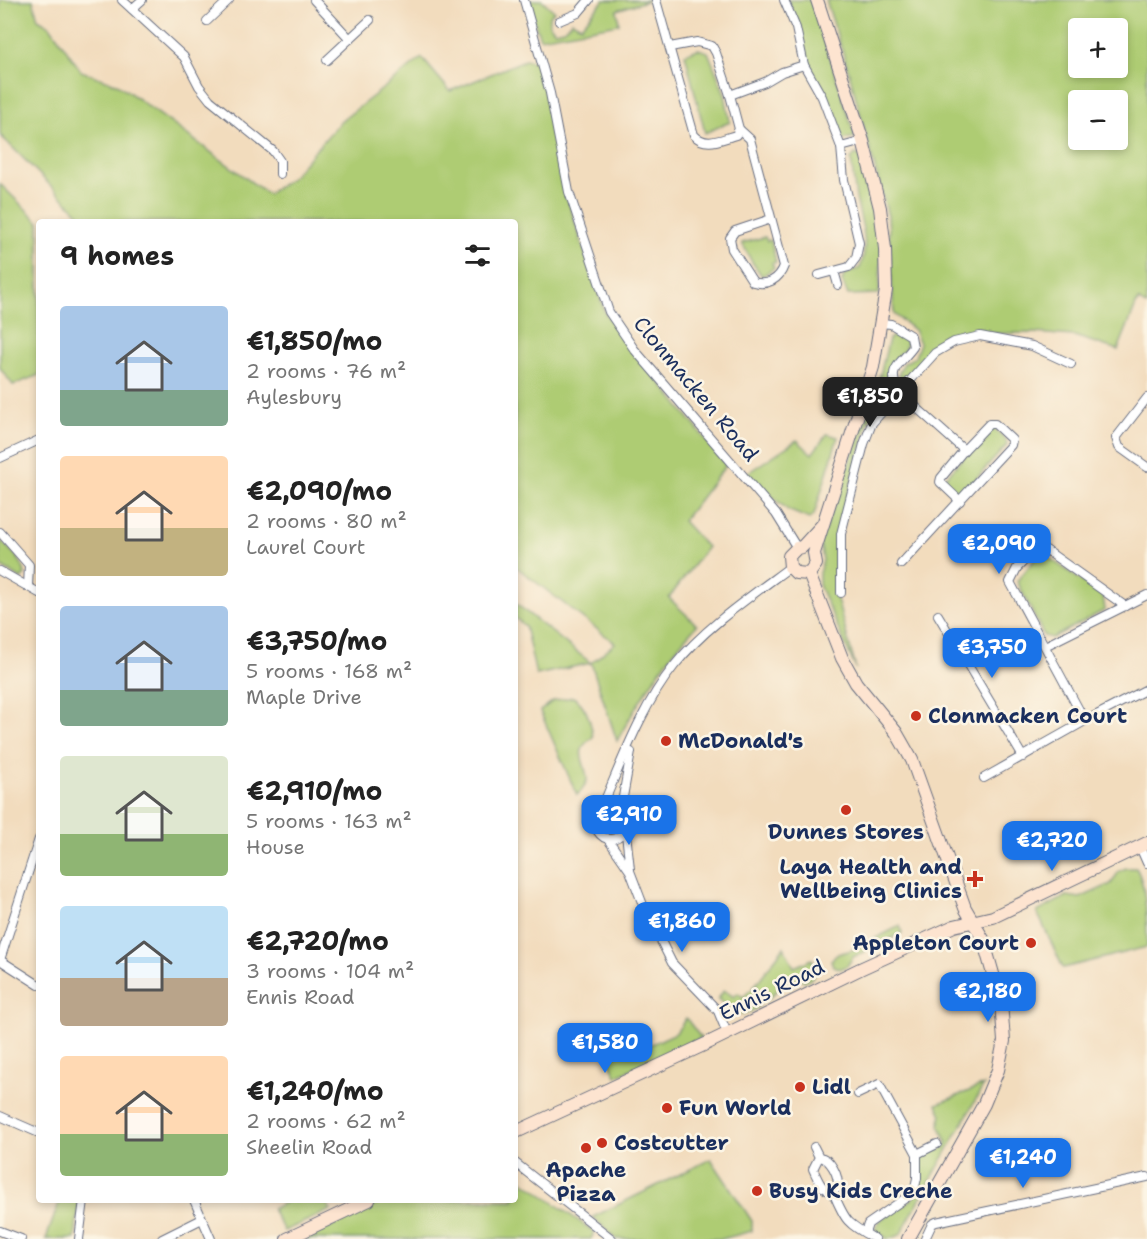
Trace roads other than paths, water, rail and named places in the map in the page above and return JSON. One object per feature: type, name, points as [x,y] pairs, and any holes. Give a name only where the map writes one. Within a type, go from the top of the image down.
[{"type":"main road","points":[[817,0],[863,141],[880,208],[885,249],[886,290],[873,367],[823,524],[814,552],[816,564],[809,574],[800,575],[789,567],[789,556],[823,524]]},
{"type":"main road","points":[[800,547],[809,548],[814,552]]},
{"type":"main road","points":[[809,574],[842,658],[868,699],[896,732],[912,760],[965,908],[983,939],[1001,1002],[1005,1041],[998,1070],[984,1104],[908,1239]]},
{"type":"main road","name":"Ennis Road","points":[[518,1131],[860,969],[954,926],[993,917],[1143,845]]},
{"type":"main road","points":[[286,1239],[363,1203]]},
{"type":"street","points":[[122,0],[184,57],[199,86],[210,100],[273,152],[280,161],[280,174]]},
{"type":"street","points":[[132,9],[142,0]]},
{"type":"street","points":[[207,21],[229,0]]},
{"type":"street","points":[[314,0],[350,39]]},
{"type":"street","name":"Clonmacken Road","points":[[524,0],[550,93],[569,192],[609,312],[634,349],[776,514],[800,547]]},
{"type":"street","points":[[559,21],[578,13],[589,0]]},
{"type":"street","points":[[656,0],[694,135],[699,141],[706,143],[736,135],[739,129]]},
{"type":"street","points":[[784,0],[796,27],[804,65],[822,97],[841,147],[844,180],[860,243],[856,258],[849,267],[819,275]]},
{"type":"street","points":[[327,60],[370,20]]},
{"type":"street","points":[[670,47],[697,42],[712,46],[739,129],[750,139],[771,219],[783,266],[781,273],[773,281],[762,285],[753,282],[732,249],[730,238],[735,231],[771,219]]},
{"type":"street","points":[[730,96],[765,82],[782,72],[804,65]]},
{"type":"street","points":[[841,147],[863,141]]},
{"type":"street","points":[[834,271],[838,285]]},
{"type":"street","points":[[881,323],[897,327],[911,336],[913,347],[894,369],[893,381],[899,392],[964,450]]},
{"type":"street","points":[[841,593],[841,534],[864,444],[872,423],[934,353],[954,342],[980,336],[1032,346],[1071,364]]},
{"type":"street","points":[[1147,398],[1116,438],[1119,447],[1147,467]]},
{"type":"street","points":[[901,564],[960,501],[1011,445],[1012,440],[994,424],[989,424],[941,478],[941,485],[960,501]]},
{"type":"street","points":[[0,458],[36,441]]},
{"type":"street","points":[[0,532],[29,565],[28,587]]},
{"type":"street","points":[[1085,721],[1010,582],[1017,568],[1034,551],[1046,550],[1125,606]]},
{"type":"street","points":[[603,805],[634,734],[655,695],[675,665],[702,637],[789,567]]},
{"type":"street","points":[[0,571],[36,591]]},
{"type":"street","points":[[1108,615],[1111,595]]},
{"type":"street","points":[[1045,646],[1147,596]]},
{"type":"street","points":[[938,615],[1023,757]]},
{"type":"street","points":[[984,778],[1147,689]]},
{"type":"street","points":[[623,808],[634,734]]},
{"type":"street","points":[[630,871],[626,830],[628,816],[623,808],[610,802],[596,810],[593,821],[597,832],[607,838],[630,871],[643,905],[672,963],[718,1011],[727,1033]]},
{"type":"street","points":[[607,838],[618,837],[626,830]]},
{"type":"street","points":[[1143,845],[1147,863]]},
{"type":"street","points":[[36,848],[0,960],[36,983]]},
{"type":"street","points":[[858,1094],[879,1084],[916,1154],[917,1178],[910,1195],[868,1224],[864,1233]]},
{"type":"street","points":[[0,1116],[36,1132]]},
{"type":"street","points":[[916,1154],[937,1144]]},
{"type":"street","points":[[814,1147],[819,1157]]},
{"type":"street","points":[[819,1157],[824,1157],[829,1161],[838,1181],[838,1188],[833,1192]]},
{"type":"street","points":[[819,1157],[813,1169],[822,1187],[833,1192]]},
{"type":"street","points":[[518,1165],[602,1235],[612,1239]]},
{"type":"street","points":[[925,1239],[932,1224],[936,1222],[1147,1177]]},
{"type":"street","points":[[833,1192],[843,1216],[853,1226],[875,1239]]},
{"type":"street","points":[[79,1239],[84,1203]]},
{"type":"street","points":[[195,1203],[211,1239]]},
{"type":"street","points":[[162,1239],[202,1219]]},
{"type":"street","points":[[0,1231],[7,1237],[21,1239]]},
{"type":"place","name":"Clonmacken Court","points":[[916,716]]},
{"type":"place","name":"McDonald's","points":[[666,741]]},
{"type":"place","name":"Dunnes Stores","points":[[846,810]]},
{"type":"place","name":"Laya Health and Wellbeing Clinics","points":[[975,879]]},
{"type":"place","name":"Appleton Court","points":[[1031,943]]},
{"type":"place","name":"Lidl","points":[[800,1087]]},
{"type":"place","name":"Fun World","points":[[667,1108]]},
{"type":"place","name":"Costcutter","points":[[602,1143]]},
{"type":"place","name":"Apache Pizza","points":[[586,1148]]},
{"type":"place","name":"Busy Kids Creche","points":[[757,1191]]}]
